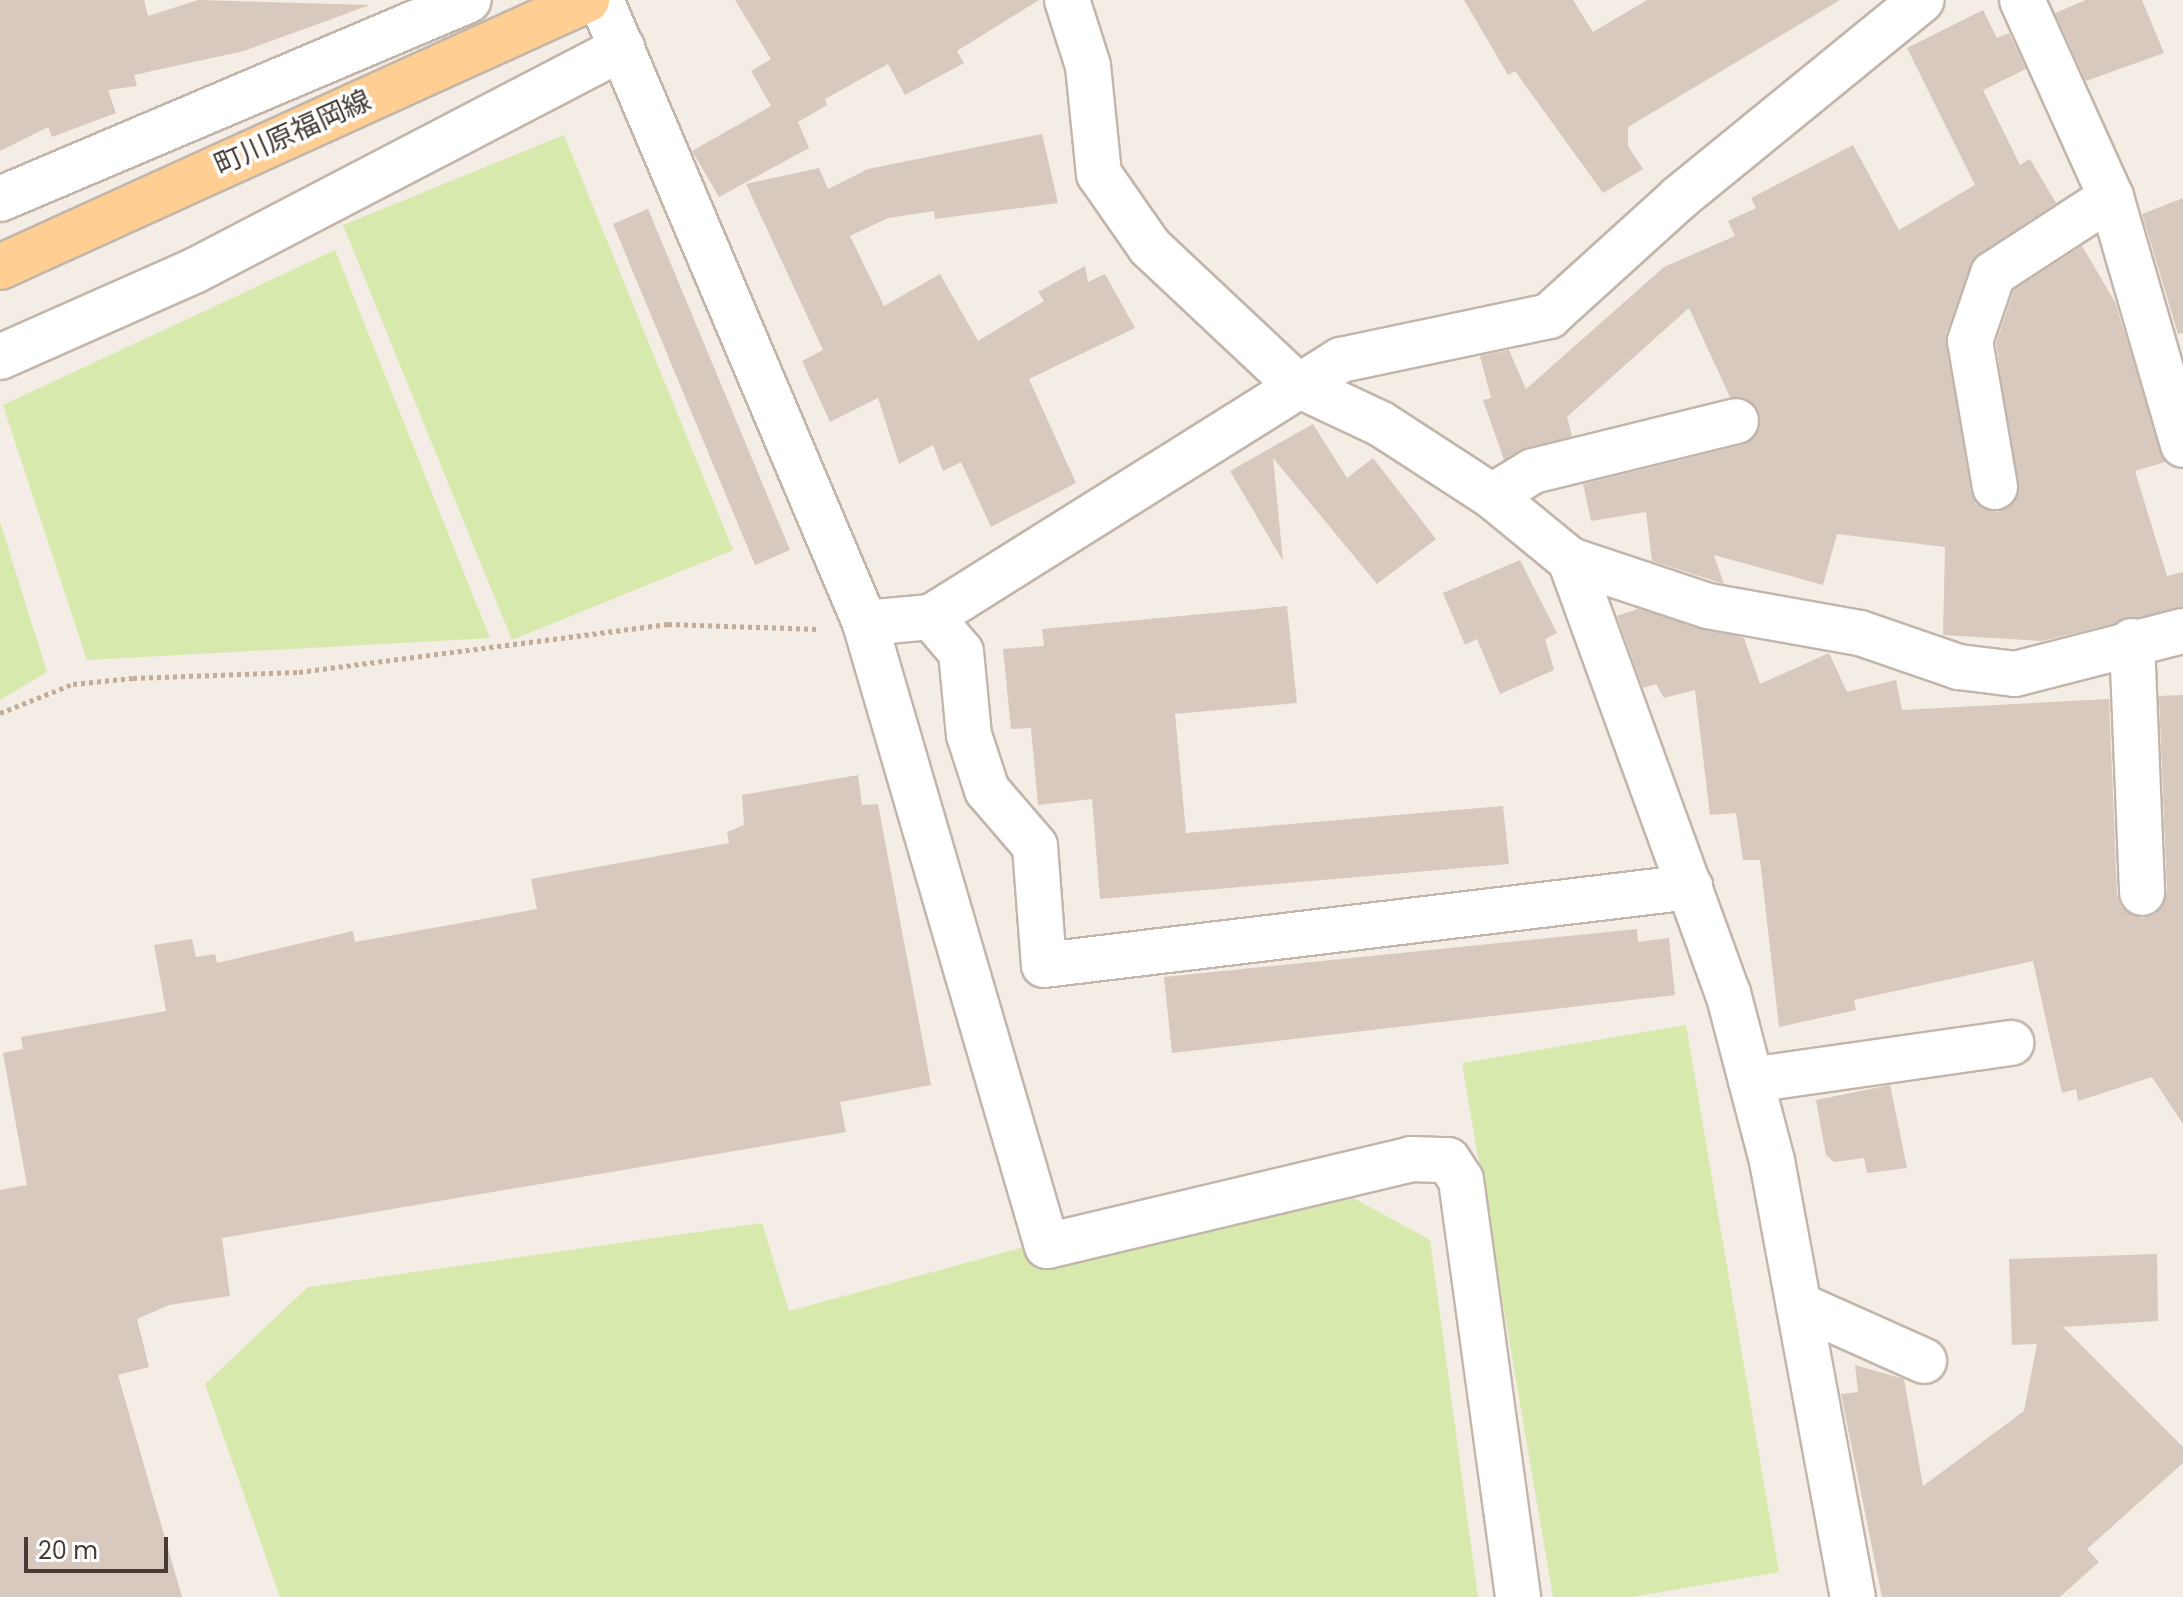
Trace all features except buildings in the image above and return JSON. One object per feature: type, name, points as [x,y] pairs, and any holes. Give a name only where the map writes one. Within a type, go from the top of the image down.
[{"type":"main road","name":"町川原福岡線","points":[[0,267],[587,0]]},
{"type":"street","points":[[0,199],[410,12],[469,0]]},
{"type":"street","points":[[601,0],[865,623],[1047,1246],[1411,1159],[1448,1160],[1461,1180],[1518,1597]]},
{"type":"street","points":[[1067,0],[1088,66],[1099,174],[1150,247],[1296,384],[1381,424],[1492,496],[1570,560],[1708,606],[1860,633],[1959,667],[2015,674],[2132,641],[2183,631]]},
{"type":"street","points":[[865,623],[931,617],[1296,384],[1341,360],[1549,316],[1679,198],[1922,0]]},
{"type":"street","points":[[2022,0],[2111,197],[2183,445]]},
{"type":"street","points":[[0,357],[194,271],[623,48]]},
{"type":"street","points":[[1995,487],[1970,341],[1993,274],[2111,197]]},
{"type":"street","points":[[1492,496],[1533,471],[1736,421]]},
{"type":"street","points":[[1570,560],[1690,887],[1751,1080],[1799,1305],[1853,1597]]},
{"type":"street","points":[[931,617],[961,652],[969,735],[987,790],[1035,846],[1044,965],[1690,887]]},
{"type":"street","points":[[2132,641],[2142,893]]},
{"type":"street","points":[[1751,1080],[2011,1043]]},
{"type":"street","points":[[1799,1305],[1924,1361]]},
{"type":"path","points":[[0,713],[88,682],[299,672],[668,624],[805,631],[865,623]]},
{"type":"green space","points":[[564,135],[733,550],[512,640],[343,225]]},
{"type":"green space","points":[[335,250],[490,638],[87,660],[3,405]]},
{"type":"green space","points":[[0,522],[47,672],[0,700]]},
{"type":"green space","points":[[1686,1025],[1779,1572],[1632,1597],[1553,1597],[1462,1063]]},
{"type":"green space","points":[[1304,1171],[1430,1240],[1478,1597],[280,1597],[205,1384],[308,1287],[762,1223],[789,1311]]}]
